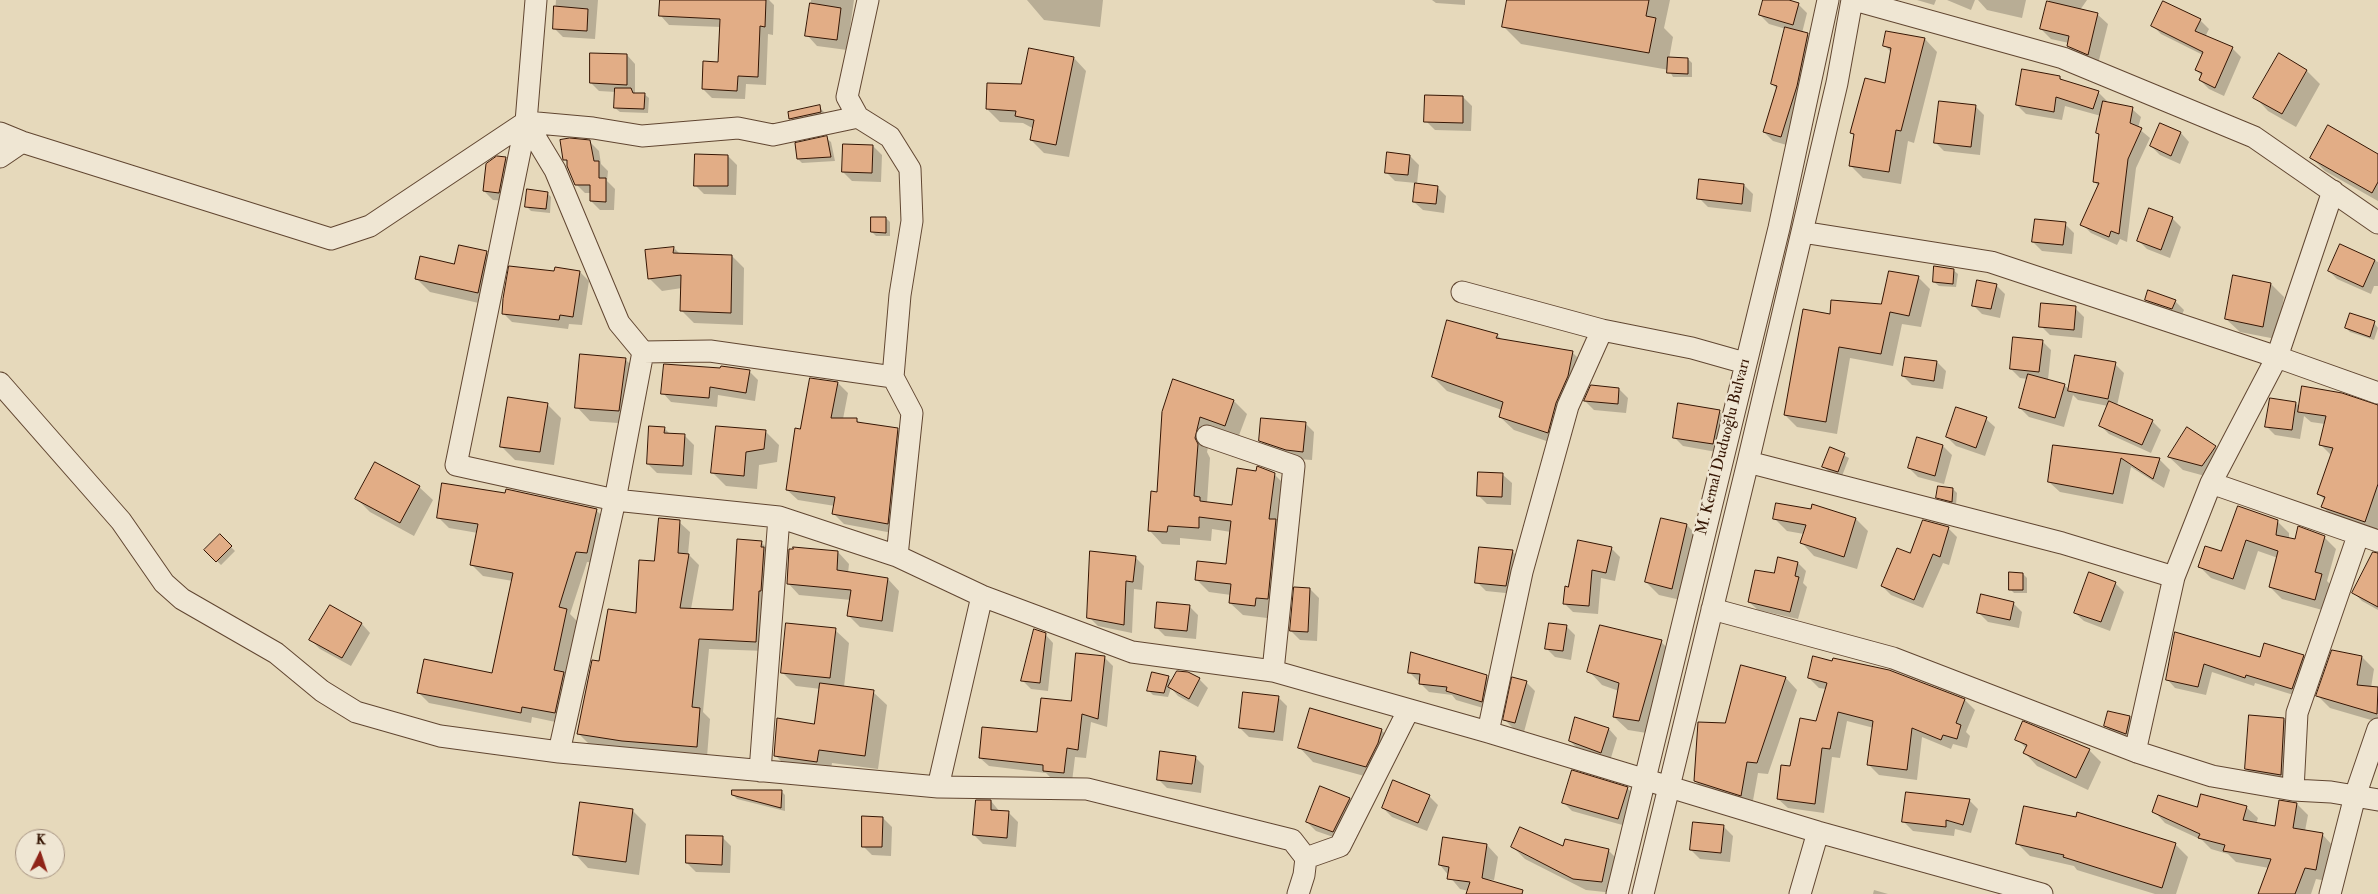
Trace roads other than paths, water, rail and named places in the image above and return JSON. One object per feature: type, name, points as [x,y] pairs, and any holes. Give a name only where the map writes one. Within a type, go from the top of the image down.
[{"type":"street","points":[[536,0],[526,122],[456,465],[615,500],[779,517],[897,556],[982,596],[1132,652],[1273,671],[1408,711],[1488,732],[1818,832],[2042,894]]},
{"type":"street","points":[[868,0],[847,97],[858,117],[890,137],[910,169],[912,221],[900,295],[893,377],[912,413],[897,556]]},
{"type":"street","name":"M. Kemal Duduoğlu Bulvarı","points":[[1617,894],[1643,778],[1779,228],[1828,0]]},
{"type":"street","points":[[1853,0],[2063,58],[2254,137],[2378,223]]},
{"type":"street","name":"M. Kemal Duduoğlu Bulvarı","points":[[1642,894],[1748,462],[1837,83],[1853,0]]},
{"type":"street","points":[[0,133],[22,142],[331,239],[370,226],[526,122],[594,128],[642,136],[738,128],[773,135],[858,117]]},
{"type":"street","points":[[526,122],[555,170],[619,323],[643,352]]},
{"type":"street","points":[[0,157],[22,142]]},
{"type":"street","points":[[2137,752],[2137,743],[2174,577],[2211,483],[2277,357],[2333,192]]},
{"type":"street","points":[[1802,232],[1991,262],[2277,357],[2378,393]]},
{"type":"street","points":[[1462,292],[1602,330],[1692,348],[1745,364]]},
{"type":"street","points":[[1488,732],[1522,572],[1568,406],[1602,330]]},
{"type":"street","points":[[643,352],[710,351],[893,377]]},
{"type":"street","points":[[559,752],[615,500],[643,352]]},
{"type":"street","points":[[0,383],[121,521],[164,583],[182,600],[276,653],[322,691],[356,712],[440,736],[559,752],[938,787],[1087,789],[1292,840],[1306,858],[1304,875],[1298,894]]},
{"type":"street","points":[[1207,436],[1294,466],[1273,671]]},
{"type":"street","points":[[1748,462],[2062,543],[2174,577]]},
{"type":"street","points":[[2211,483],[2368,539],[2297,713],[2293,790]]},
{"type":"street","points":[[760,772],[779,517]]},
{"type":"street","points":[[938,787],[982,596]]},
{"type":"street","points":[[1712,609],[1893,658],[2137,752],[2212,776],[2293,790],[2378,800]]},
{"type":"street","points":[[1306,858],[1340,846],[1408,711]]},
{"type":"street","points":[[2330,894],[2355,796],[2378,729]]},
{"type":"street","points":[[1800,894],[1818,832]]}]
